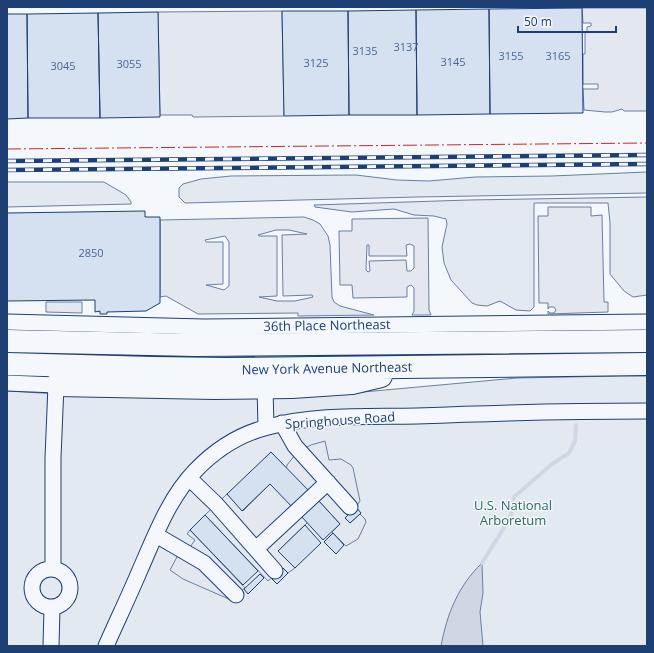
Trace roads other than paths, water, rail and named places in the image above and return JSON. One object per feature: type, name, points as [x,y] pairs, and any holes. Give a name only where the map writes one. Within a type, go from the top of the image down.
[{"type":"highway","name":"New York Avenue Northeast","points":[[7,341],[154,345],[233,345],[647,341]]},
{"type":"highway","name":"New York Avenue Northeast","points":[[7,364],[160,368],[647,364]]},
{"type":"highway","points":[[56,385],[190,388],[321,386],[352,383],[417,367]]},
{"type":"street","name":"36th Place Northeast","points":[[7,322],[204,327],[647,322]]},
{"type":"street","points":[[7,383],[56,385],[53,458],[53,569]]},
{"type":"street","points":[[265,387],[266,427]]},
{"type":"street","name":"Springhouse Road","points":[[106,646],[170,506],[189,478],[206,460],[247,434],[282,423],[335,418],[647,411]]},
{"type":"street","points":[[282,423],[295,446],[350,507]]},
{"type":"street","points":[[189,478],[216,504],[275,571]]},
{"type":"street","points":[[256,549],[328,482]]},
{"type":"street","points":[[156,536],[204,563],[236,595]]},
{"type":"street","points":[[46,569],[53,569],[59,571],[68,579],[70,592],[64,603],[52,608],[46,607],[35,600],[32,595],[31,588],[32,582],[40,572],[46,569]]},
{"type":"street","points":[[51,646],[52,608]]},
{"type":"waterway","points":[[482,563],[511,515],[514,497],[552,464],[569,453],[575,441],[576,425]]},
{"type":"railway","points":[[7,161],[647,155]]},
{"type":"railway","points":[[7,170],[647,164]]},
{"type":"park label","name":"U.S. National Arboretum","points":[[513,512]]}]
